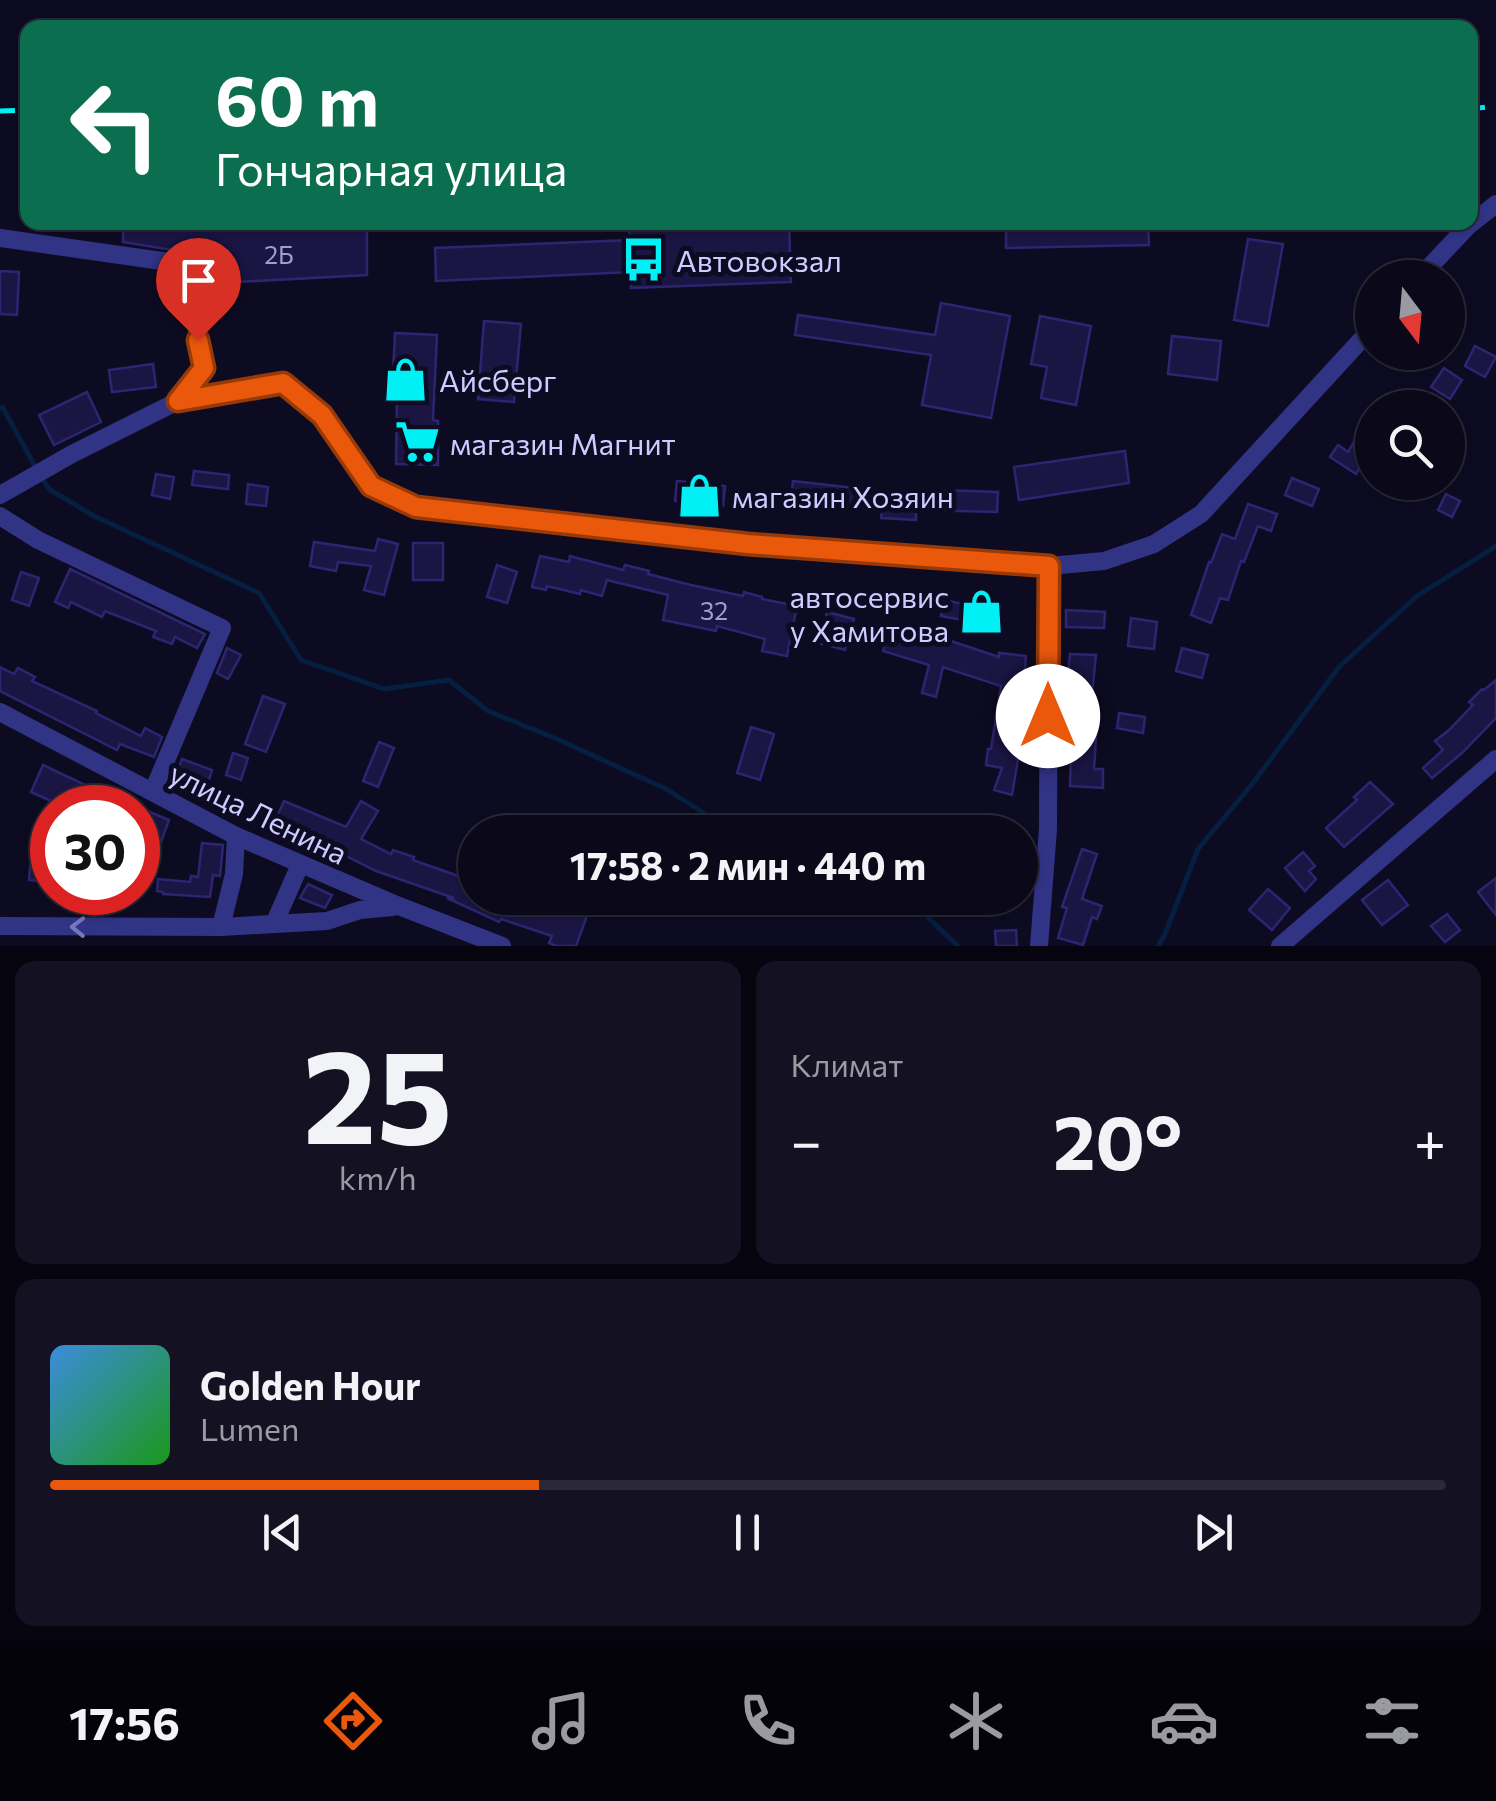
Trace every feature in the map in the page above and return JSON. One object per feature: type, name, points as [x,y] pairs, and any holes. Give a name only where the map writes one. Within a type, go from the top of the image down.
[{"type":"street","points":[[1436,260],[1464,230]]},
{"type":"street","points":[[0,238],[176,263],[188,284],[204,368],[178,401]]},
{"type":"street","points":[[6,491],[178,401],[283,383],[322,415],[371,486],[416,507],[748,544],[1049,566],[1104,561],[1154,544],[1201,514],[1355,346]]},
{"type":"street","points":[[0,516],[38,540],[222,628],[156,785]]},
{"type":"street","points":[[1039,946],[1048,829],[1049,566]]},
{"type":"street","name":"улица Ленина","points":[[0,712],[140,785]]},
{"type":"street","points":[[1280,946],[1496,760]]},
{"type":"street","name":"улица Ленина","points":[[160,796],[300,865],[502,946]]},
{"type":"street","points":[[221,927],[234,874],[236,836]]},
{"type":"street","points":[[274,924],[300,865]]},
{"type":"street","points":[[0,926],[155,937],[221,927],[327,920],[360,910],[399,906]]},
{"type":"building","points":[[123,230],[367,230],[367,275],[201,284],[191,253],[123,242]]},
{"type":"building","points":[[629,230],[789,230],[791,282],[631,288],[631,272],[436,281],[435,248],[630,240]]},
{"type":"building","points":[[1006,230],[1148,230],[1149,245],[1006,248]]},
{"type":"building","points":[[1248,239],[1283,244],[1268,326],[1234,320]]},
{"type":"building","points":[[0,271],[19,272],[17,315],[0,314]]},
{"type":"building","points":[[941,303],[1010,316],[991,418],[922,405],[931,355],[795,335],[798,315],[935,335]]},
{"type":"building","points":[[1040,316],[1091,326],[1076,405],[1041,398],[1047,367],[1031,364]]},
{"type":"building","points":[[484,321],[521,324],[514,402],[478,399]]},
{"type":"building","points":[[395,333],[437,335],[433,420],[438,421],[438,465],[396,464],[397,393],[392,393]]},
{"type":"building","points":[[1172,336],[1221,341],[1217,380],[1168,374]]},
{"type":"building","points":[[1475,346],[1496,357],[1485,377],[1465,366]]},
{"type":"building","points":[[153,364],[156,387],[112,392],[109,370]]},
{"type":"building","points":[[1443,370],[1462,380],[1456,390],[1431,387]]},
{"type":"building","points":[[87,392],[101,422],[54,445],[39,415]]},
{"type":"building","points":[[1355,440],[1355,473],[1330,457],[1338,445],[1348,452]]},
{"type":"building","points":[[1125,451],[1129,483],[1019,500],[1014,467]]},
{"type":"building","points":[[194,471],[229,475],[228,489],[192,485]]},
{"type":"building","points":[[156,474],[174,477],[170,499],[152,495]]},
{"type":"building","points":[[1292,478],[1319,489],[1312,506],[1285,495]]},
{"type":"building","points":[[677,481],[725,486],[723,506],[675,501]]},
{"type":"building","points":[[793,481],[863,491],[998,492],[997,512],[916,510],[916,520],[881,518],[882,510],[791,500]]},
{"type":"building","points":[[248,484],[268,487],[266,506],[246,504]]},
{"type":"building","points":[[1443,500],[1460,501],[1452,517],[1438,510]]},
{"type":"building","points":[[1248,504],[1277,514],[1271,531],[1258,526],[1228,600],[1220,598],[1211,623],[1191,615],[1222,534],[1235,539]]},
{"type":"building","points":[[378,539],[398,544],[384,595],[364,590],[371,566],[338,562],[336,571],[310,566],[314,542],[375,551]]},
{"type":"building","points":[[413,543],[443,543],[443,580],[413,580]]},
{"type":"building","points":[[540,556],[569,562],[570,556],[623,570],[625,565],[691,585],[743,596],[744,592],[797,606],[787,656],[762,651],[765,639],[717,626],[716,631],[663,620],[668,595],[607,580],[602,596],[581,590],[580,594],[547,586],[546,590],[532,587]]},
{"type":"building","points":[[497,565],[517,572],[507,603],[487,597]]},
{"type":"building","points":[[70,569],[205,634],[197,648],[175,637],[172,644],[153,637],[156,631],[105,611],[102,617],[71,602],[68,608],[55,602]]},
{"type":"building","points":[[21,572],[39,578],[29,606],[12,600]]},
{"type":"building","points":[[944,600],[992,606],[988,625],[941,616]]},
{"type":"building","points":[[1066,610],[1105,612],[1104,628],[1066,627]]},
{"type":"building","points":[[827,612],[854,619],[845,650],[819,643]]},
{"type":"building","points":[[1131,618],[1157,622],[1154,649],[1128,646]]},
{"type":"building","points":[[890,628],[935,641],[936,636],[999,657],[999,653],[1026,656],[1021,711],[1026,712],[1012,795],[994,790],[1002,768],[986,765],[1001,686],[943,667],[936,697],[922,693],[929,665],[883,651]]},
{"type":"building","points":[[227,648],[241,655],[228,679],[217,673]]},
{"type":"building","points":[[1182,648],[1208,655],[1202,678],[1176,671]]},
{"type":"building","points":[[1070,654],[1096,655],[1092,695],[1066,693]]},
{"type":"building","points":[[0,667],[14,674],[18,668],[35,677],[32,681],[141,736],[145,728],[162,737],[154,757],[120,744],[117,750],[0,691]]},
{"type":"building","points":[[1496,680],[1496,718],[1432,778],[1423,768],[1443,750],[1435,741],[1473,705],[1469,702],[1482,689]]},
{"type":"building","points":[[263,696],[285,704],[266,752],[245,744]]},
{"type":"building","points":[[1119,713],[1145,717],[1143,733],[1117,728]]},
{"type":"building","points":[[1072,723],[1097,724],[1094,769],[1103,769],[1103,788],[1070,786]]},
{"type":"building","points":[[751,727],[774,734],[760,780],[737,773]]},
{"type":"building","points":[[379,742],[394,748],[378,787],[363,781]]},
{"type":"building","points":[[233,753],[248,758],[241,780],[226,775]]},
{"type":"building","points":[[182,759],[212,770],[207,786],[176,774]]},
{"type":"building","points":[[43,765],[86,785],[34,785]]},
{"type":"building","points":[[1370,782],[1393,804],[1344,847],[1326,828],[1357,800],[1354,797]]},
{"type":"building","points":[[284,801],[346,827],[361,801],[378,811],[361,839],[391,854],[393,850],[458,876],[458,903],[447,898],[454,898],[376,871],[334,847],[274,823]]},
{"type":"building","points":[[160,816],[169,820],[160,842]]},
{"type":"building","points":[[202,843],[223,845],[220,876],[213,875],[210,897],[160,892],[160,879],[190,882],[191,876],[198,877]]},
{"type":"building","points":[[1082,849],[1097,854],[1082,899],[1102,906],[1097,919],[1092,917],[1083,945],[1058,938],[1067,908],[1062,907]]},
{"type":"building","points":[[1303,852],[1315,866],[1309,871],[1316,879],[1305,891],[1285,868]]},
{"type":"building","points":[[1496,878],[1496,915],[1478,892]]},
{"type":"building","points":[[1388,880],[1408,905],[1382,925],[1362,900]]},
{"type":"building","points":[[308,884],[332,895],[325,908],[300,898]]},
{"type":"building","points":[[1268,889],[1290,908],[1272,930],[1249,910]]},
{"type":"building","points":[[1447,914],[1460,930],[1445,942],[1431,926]]},
{"type":"building","points":[[484,915],[587,915],[576,946],[557,946],[549,943],[552,936],[501,919],[499,922]]},
{"type":"building","points":[[1016,930],[1017,946],[996,946],[995,931]]},
{"type":"waterway","points":[[0,408],[36,468]]},
{"type":"waterway","points":[[42,478],[49,489],[94,516],[259,593],[301,660],[384,689],[449,680],[488,711],[666,789],[707,815]]},
{"type":"waterway","points":[[1158,946],[1198,849],[1253,783],[1339,667],[1417,596],[1496,546]]},
{"type":"waterway","points":[[925,915],[958,946]]},
{"type":"railway","points":[[1478,108],[1496,106]]},
{"type":"railway","points":[[0,111],[20,110]]},
{"type":"place","name":"Автовокзал","points":[[643,259]]},
{"type":"place","name":"Айсберг","points":[[406,379]]},
{"type":"place","name":"магазин Магнит","points":[[417,442]]},
{"type":"place","name":"магазин Хозяин","points":[[699,495]]},
{"type":"place","name":"автосервис у Хамитова","points":[[982,612]]},
{"type":"route","points":[[198,340],[204,368],[178,401],[283,383],[322,415],[371,486],[416,507],[748,544],[1049,566],[1048,716]]}]
